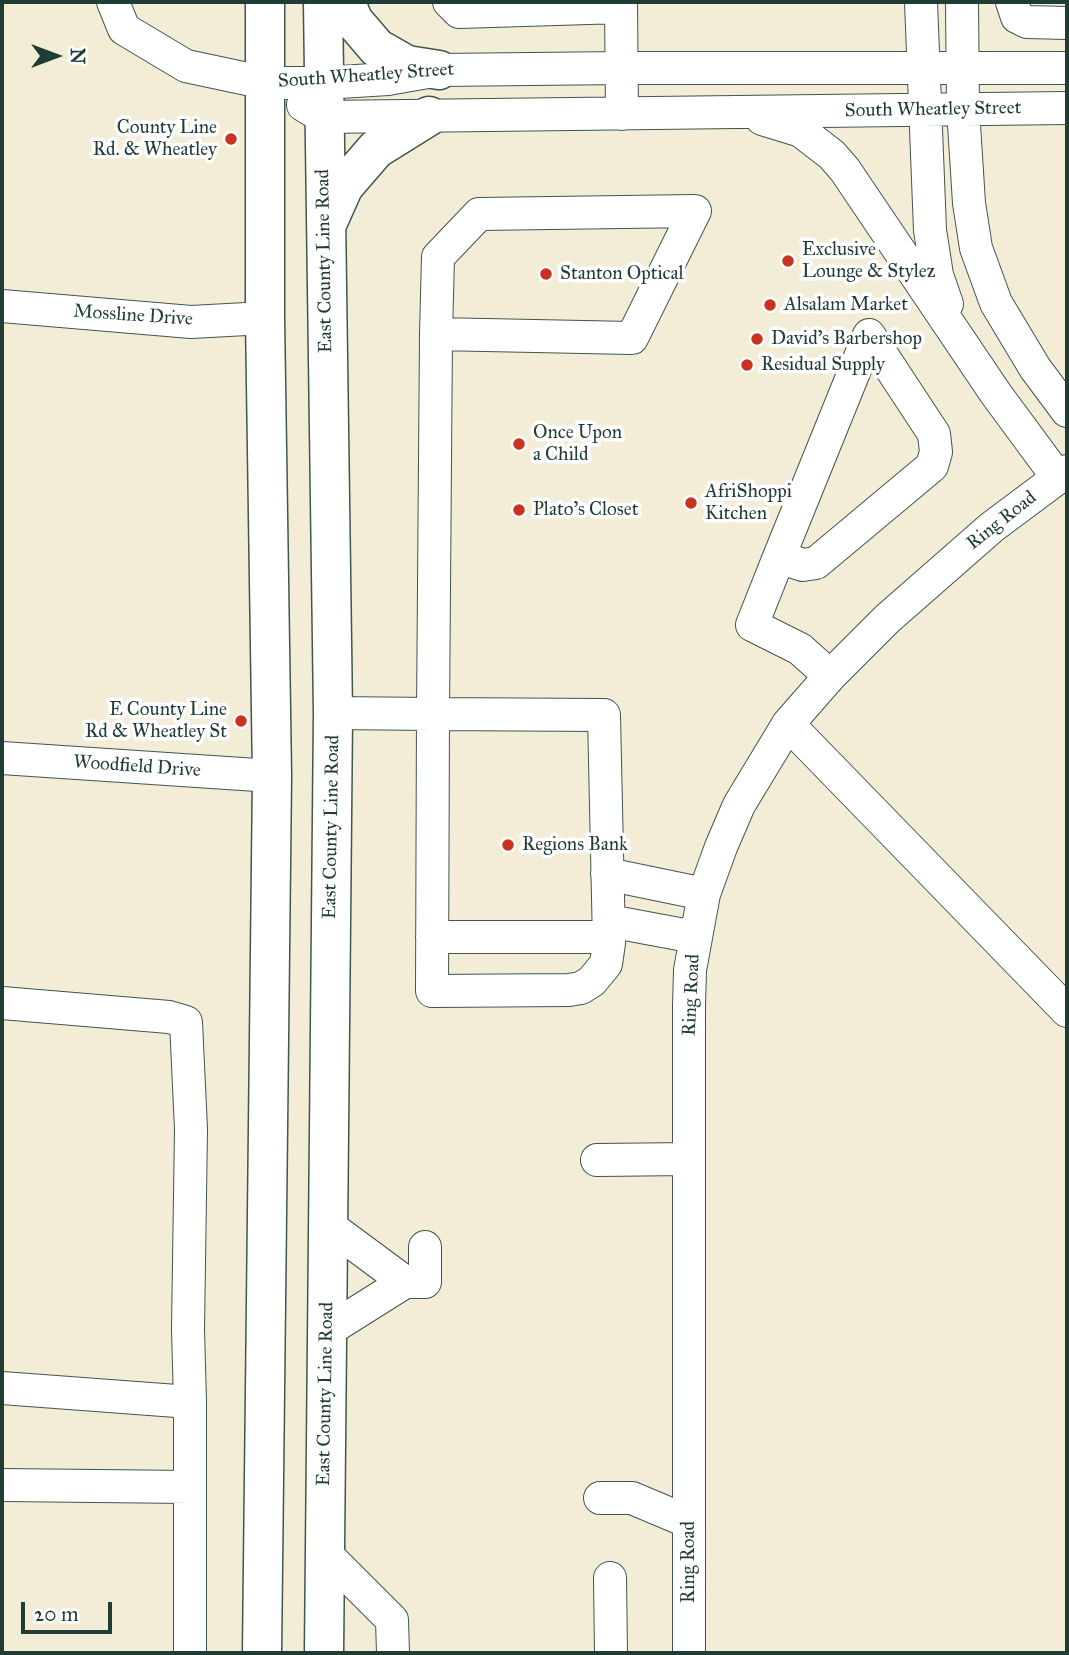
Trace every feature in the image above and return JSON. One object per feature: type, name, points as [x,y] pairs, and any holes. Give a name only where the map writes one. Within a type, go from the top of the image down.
[{"type":"main road","points":[[262,1653],[272,776],[265,318],[265,2]]},
{"type":"main road","name":"East County Line Road","points":[[323,2],[333,713],[324,1653]]},
{"type":"main road","points":[[346,2],[353,20],[377,48],[407,65],[439,70]]},
{"type":"main road","points":[[325,230],[344,186],[376,149],[429,116]]},
{"type":"street","name":"South Wheatley Street","points":[[113,2],[124,29],[186,66],[266,83],[323,100],[429,116],[1067,108]]},
{"type":"street","points":[[449,2],[459,12],[621,4],[622,114]]},
{"type":"street","name":"Ring Road","points":[[921,2],[930,230],[937,275],[957,330],[973,359]]},
{"type":"street","points":[[962,2],[963,109],[969,203],[976,248],[987,282],[1012,332],[1067,411]]},
{"type":"street","points":[[1012,2],[1017,17],[1027,22],[1067,23]]},
{"type":"street","name":"South Wheatley Street","points":[[323,100],[388,79],[439,70],[1067,68]]},
{"type":"street","name":"Ring Road","points":[[690,1653],[690,994],[695,937],[704,894],[739,806],[788,724],[830,676],[887,619],[992,527],[1063,475],[996,394],[845,170],[832,155],[801,131],[737,113]]},
{"type":"street","points":[[333,713],[433,714],[604,715],[609,929],[606,964],[592,981],[581,988],[569,990],[432,991],[433,714],[436,334],[438,257],[479,214],[695,211],[632,338],[436,334]]},
{"type":"street","name":"Mossline Drive","points":[[2,306],[191,322],[265,318]]},
{"type":"street","points":[[779,557],[803,565],[816,563],[932,466],[936,452],[934,434],[869,335],[779,557],[752,625],[800,649],[830,676]]},
{"type":"street","points":[[788,724],[1067,1012]]},
{"type":"street","name":"Woodfield Drive","points":[[2,758],[272,776]]},
{"type":"street","points":[[607,874],[704,894]]},
{"type":"street","points":[[432,937],[609,929],[695,937]]},
{"type":"street","points":[[2,1003],[169,1017],[186,1022],[191,1129],[188,1329],[190,1653]]},
{"type":"street","points":[[597,1160],[690,1159]]},
{"type":"street","points":[[328,1225],[405,1282]]},
{"type":"street","points":[[327,1331],[405,1282],[425,1282],[425,1247]]},
{"type":"street","points":[[2,1388],[190,1402]]},
{"type":"street","points":[[2,1485],[190,1487]]},
{"type":"street","points":[[600,1498],[632,1497],[690,1522]]},
{"type":"street","points":[[325,1553],[392,1620],[393,1653]]},
{"type":"street","points":[[610,1578],[611,1653]]},
{"type":"place","name":"County Line Rd. & Wheatley","points":[[231,139]]},
{"type":"place","name":"Exclusive Lounge & Stylez","points":[[788,261]]},
{"type":"place","name":"Stanton Optical","points":[[546,274]]},
{"type":"place","name":"Alsalam Market","points":[[770,305]]},
{"type":"place","name":"David’s Barbershop","points":[[757,339]]},
{"type":"place","name":"Residual Supply","points":[[747,365]]},
{"type":"place","name":"Once Upon a Child","points":[[519,444]]},
{"type":"place","name":"AfriShoppi Kitchen","points":[[691,503]]},
{"type":"place","name":"Plato's Closet","points":[[519,510]]},
{"type":"place","name":"E County Line Rd & Wheatley St","points":[[241,721]]},
{"type":"place","name":"Regions Bank","points":[[508,845]]}]
